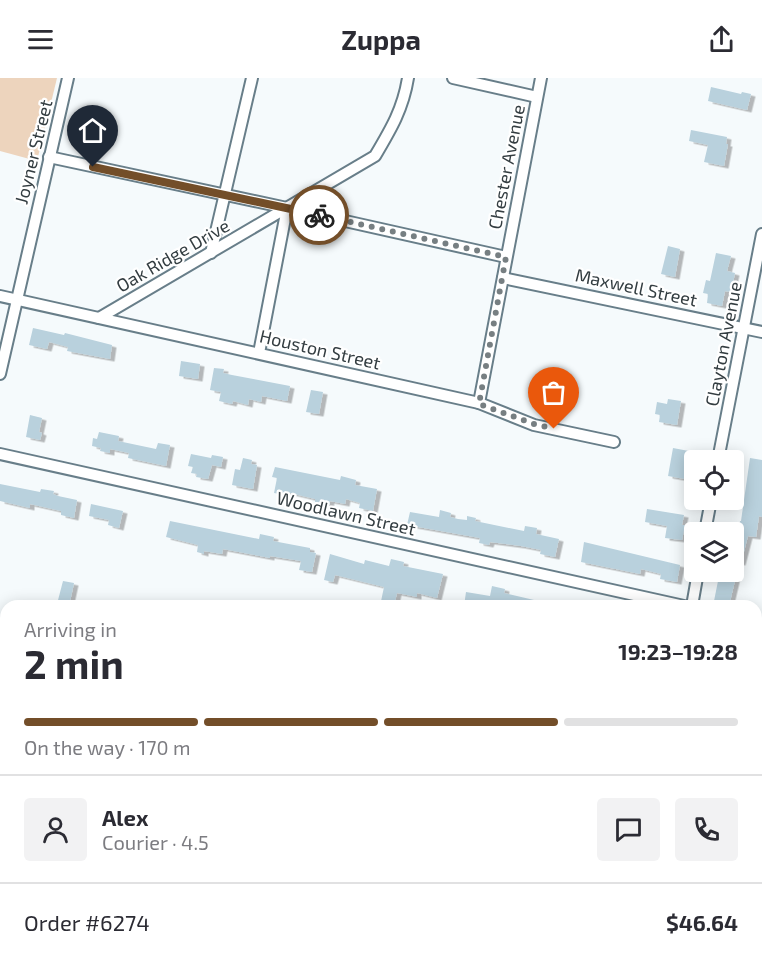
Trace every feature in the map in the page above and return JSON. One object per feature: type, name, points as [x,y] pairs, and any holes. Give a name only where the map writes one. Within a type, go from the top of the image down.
[{"type":"street","name":"Joyner Street","points":[[0,374],[68,78]]},
{"type":"street","points":[[211,252],[252,78]]},
{"type":"street","name":"Oak Ridge Drive","points":[[99,318],[375,156],[405,98],[408,78]]},
{"type":"street","points":[[453,78],[537,97]]},
{"type":"street","name":"Chester Avenue","points":[[479,404],[541,78]]},
{"type":"street","points":[[49,157],[506,257]]},
{"type":"street","points":[[259,353],[287,208]]},
{"type":"street","name":"Clayton Avenue","points":[[720,450],[762,234]]},
{"type":"street","name":"Maxwell Street","points":[[502,278],[762,332]]},
{"type":"street","name":"Houston Street","points":[[0,296],[479,404],[534,424],[614,442]]},
{"type":"street","name":"Woodlawn Street","points":[[0,454],[657,600]]},
{"type":"street","points":[[693,600],[696,582]]},
{"type":"shaded area","points":[[0,78],[57,78],[37,161],[0,151]]},
{"type":"building","points":[[711,87],[751,94],[747,110],[708,101]]},
{"type":"building","points":[[691,130],[727,137],[724,166],[704,162],[708,145],[689,141]]},
{"type":"building","points":[[668,246],[680,249],[675,277],[661,274]]},
{"type":"building","points":[[716,253],[731,256],[727,271],[735,273],[731,292],[725,291],[722,306],[707,303],[708,294],[703,293],[706,280],[710,281]]},
{"type":"building","points":[[33,328],[64,335],[65,333],[112,345],[110,359],[67,351],[68,347],[49,342],[47,349],[29,345]]},
{"type":"building","points":[[181,361],[200,364],[198,379],[179,376]]},
{"type":"building","points":[[214,368],[224,369],[223,373],[290,386],[287,401],[262,396],[261,402],[249,399],[248,405],[233,401],[232,404],[219,401],[221,392],[210,390]]},
{"type":"building","points":[[311,390],[323,392],[319,414],[306,412]]},
{"type":"building","points":[[668,399],[681,401],[677,425],[659,422],[660,415],[655,414],[657,402],[667,404]]},
{"type":"building","points":[[30,415],[42,418],[40,440],[26,437]]},
{"type":"building","points":[[99,432],[119,436],[118,441],[156,449],[158,443],[170,445],[166,466],[128,458],[129,453],[110,449],[110,453],[100,451],[101,448],[92,446],[93,438],[97,439]]},
{"type":"building","points":[[673,448],[684,450],[684,479],[668,476]]},
{"type":"building","points":[[191,454],[211,458],[212,455],[223,457],[221,467],[212,465],[208,479],[196,477],[197,474],[191,473],[193,467],[188,466]]},
{"type":"building","points":[[243,458],[252,460],[251,464],[257,465],[253,489],[232,485],[235,469],[240,470]]},
{"type":"building","points":[[750,458],[762,460],[762,517],[759,516],[756,537],[748,536],[744,551],[744,522],[740,522],[744,510]]},
{"type":"building","points":[[275,467],[340,480],[341,476],[356,480],[355,485],[377,489],[373,511],[359,508],[360,503],[346,499],[345,504],[330,501],[329,505],[286,492],[285,495],[274,493],[277,478],[272,477]]},
{"type":"building","points":[[0,484],[40,492],[41,489],[54,491],[53,494],[58,496],[77,500],[74,518],[61,515],[61,511],[30,504],[30,508],[0,501]]},
{"type":"building","points":[[91,504],[123,511],[119,528],[108,525],[109,520],[89,516]]},
{"type":"building","points":[[647,509],[684,515],[682,540],[665,538],[667,526],[645,522]]},
{"type":"building","points":[[440,510],[451,513],[450,517],[458,519],[467,520],[467,516],[476,518],[475,521],[524,531],[525,526],[537,528],[536,534],[559,539],[555,557],[540,554],[541,550],[490,542],[489,545],[479,543],[480,538],[407,525],[410,512],[439,517]]},
{"type":"building","points":[[170,521],[259,539],[260,534],[274,537],[273,541],[310,548],[310,552],[316,553],[312,572],[299,570],[301,561],[223,549],[222,554],[197,552],[198,545],[166,537]]},
{"type":"building","points":[[584,542],[680,565],[677,582],[660,579],[661,574],[641,569],[640,574],[581,562]]},
{"type":"building","points":[[330,554],[364,564],[365,560],[389,566],[391,559],[404,562],[403,566],[443,574],[437,598],[417,593],[417,597],[397,593],[395,600],[381,600],[384,587],[335,575],[333,582],[324,580]]},
{"type":"building","points":[[63,581],[74,583],[70,600],[58,600]]},
{"type":"building","points":[[718,582],[735,582],[730,600],[714,600]]},
{"type":"building","points":[[492,586],[505,589],[504,593],[534,600],[465,600],[466,592],[490,596]]},
{"type":"way so far","points":[[319,215],[506,257],[479,404],[554,429]]},
{"type":"route","points":[[93,167],[319,215]]}]
